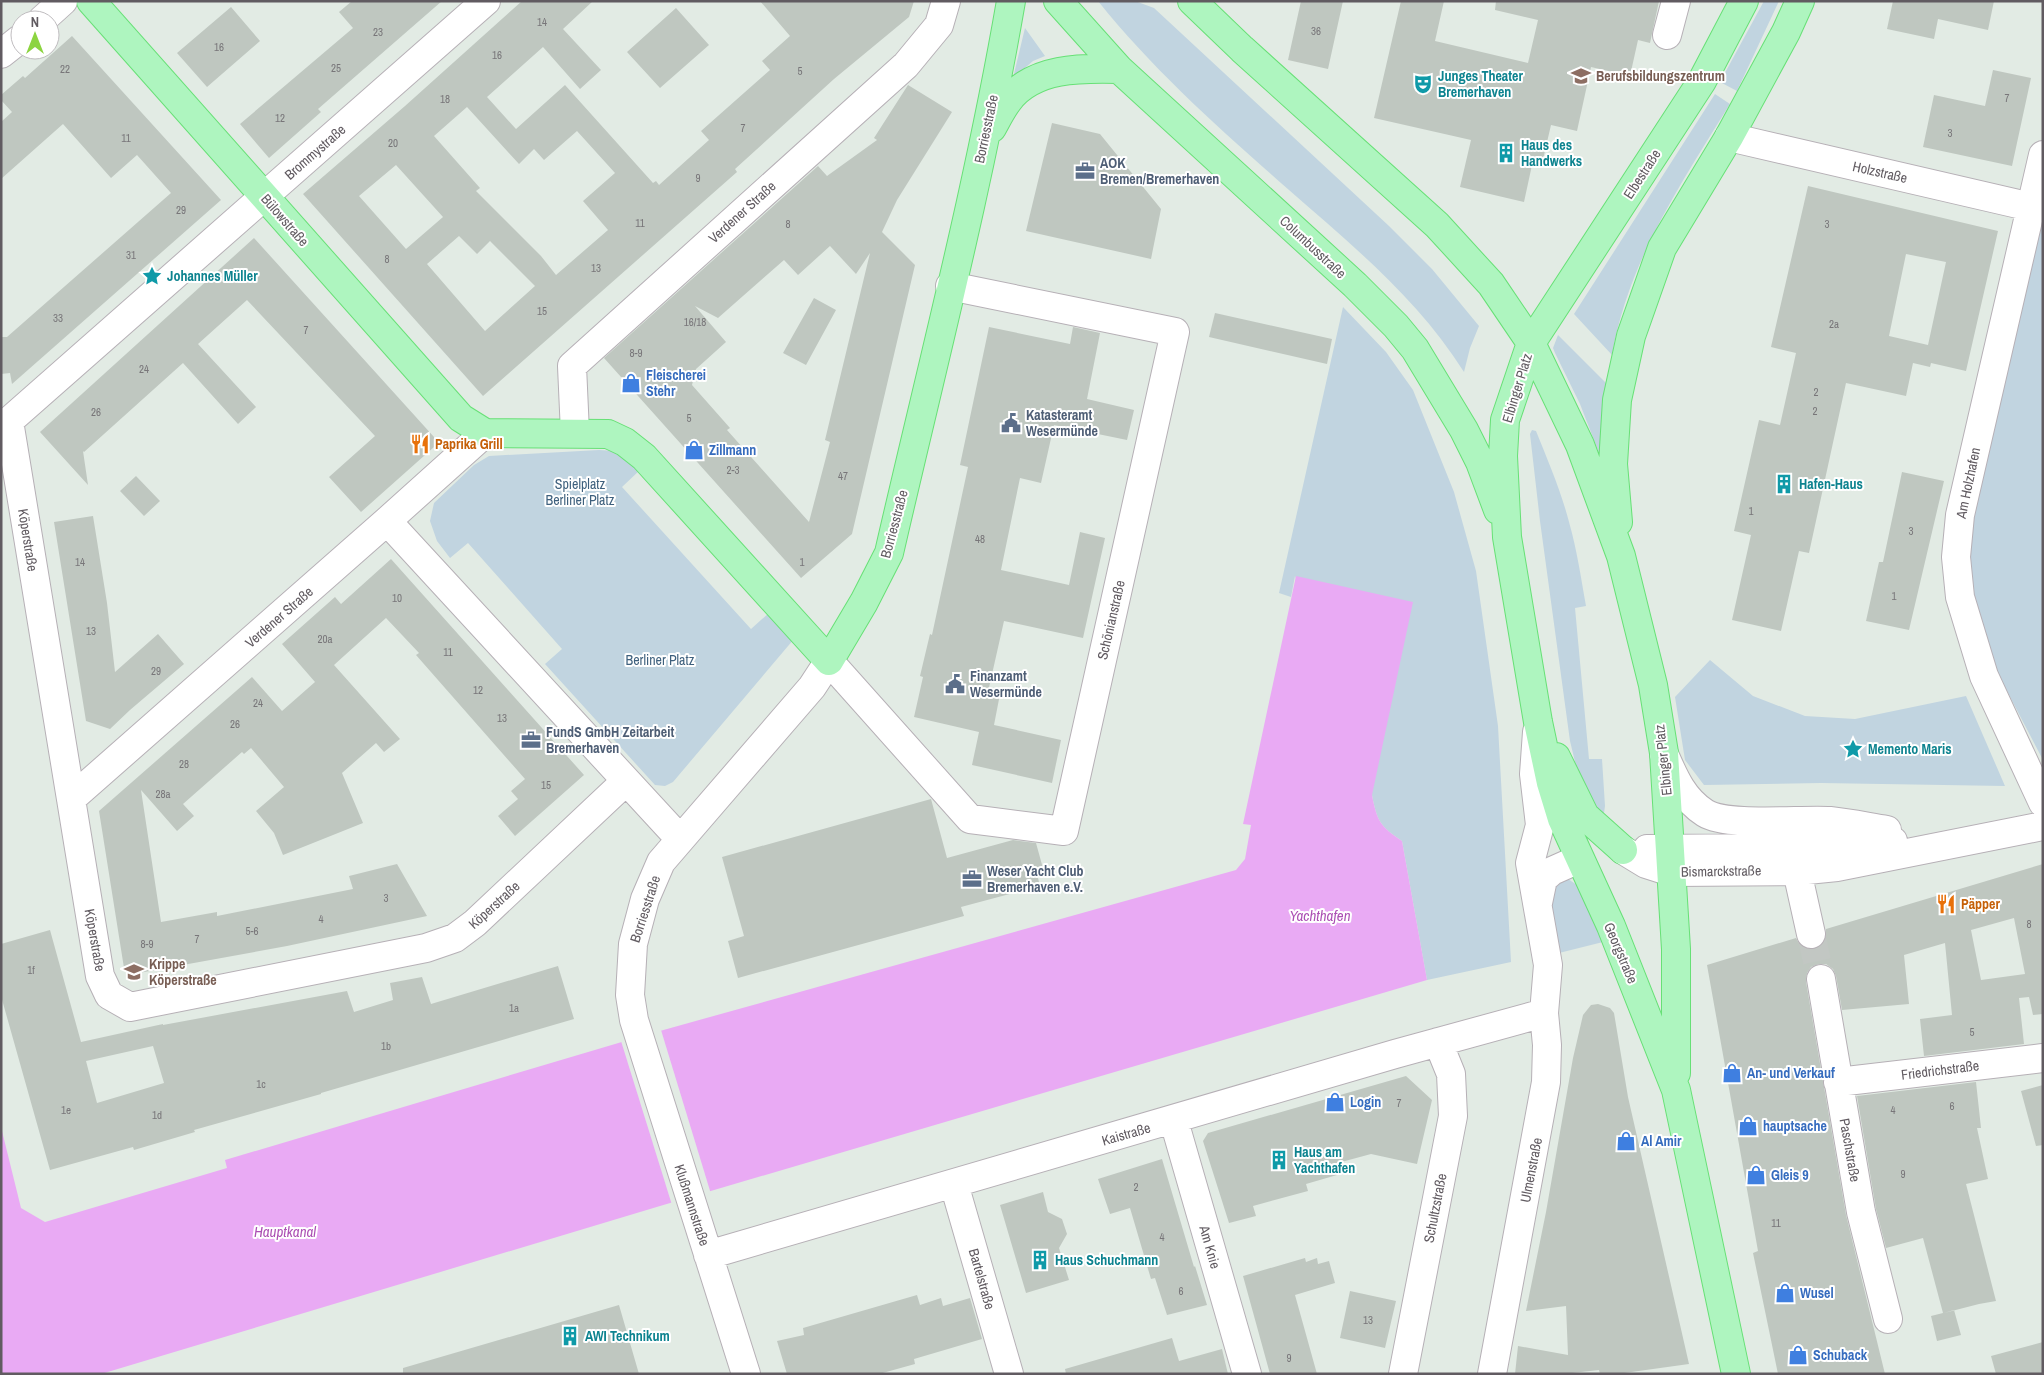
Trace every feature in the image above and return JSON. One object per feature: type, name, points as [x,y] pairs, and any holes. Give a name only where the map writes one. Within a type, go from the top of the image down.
[{"type":"main road","name":"Bülowstraße","points":[[91,1],[461,418],[485,433]]},
{"type":"main road","name":"Borriesstraße","points":[[829,662],[864,602],[889,553],[982,147],[1006,33],[1010,1]]},
{"type":"main road","name":"Columbusstraße","points":[[1058,1],[1120,69],[1355,285],[1396,326],[1415,349],[1464,430],[1480,462],[1507,537]]},
{"type":"main road","points":[[1192,1],[1242,50],[1437,225],[1491,284],[1531,343]]},
{"type":"main road","name":"Elbestraße","points":[[1531,343],[1702,82],[1744,1]]},
{"type":"main road","points":[[1729,137],[1786,32],[1800,1]]},
{"type":"main road","points":[[982,147],[1008,100],[1029,82],[1055,72],[1086,68],[1120,69]]},
{"type":"main road","name":"Elbinger Platz","points":[[1621,556],[1613,464],[1617,400],[1631,336],[1662,248],[1729,137]]},
{"type":"main road","name":"Elbinger Platz","points":[[1531,343],[1505,420],[1503,456],[1507,537],[1538,722],[1551,783],[1562,819],[1579,859]]},
{"type":"main road","name":"Elbinger Platz","points":[[1531,343],[1580,445],[1621,556],[1653,685],[1664,753],[1671,860]]},
{"type":"main road","points":[[485,433],[608,434],[625,442],[644,457],[829,662]]},
{"type":"main road","name":"Elbinger Platz","points":[[1538,722],[1585,816],[1623,850]]},
{"type":"main road","points":[[1579,859],[1623,850]]},
{"type":"main road","name":"Georgstraße","points":[[1579,859],[1624,957],[1676,1090],[1736,1374]]},
{"type":"main road","name":"Georgstraße","points":[[1671,860],[1676,949],[1676,1090]]},
{"type":"street","points":[[54,10],[64,1]]},
{"type":"street","name":"Brommystraße","points":[[9,421],[486,1]]},
{"type":"street","name":"Verdener Straße","points":[[574,433],[572,366],[906,65],[939,25],[946,1]]},
{"type":"street","points":[[1667,35],[1676,1]]},
{"type":"street","name":"Holzstraße","points":[[1729,137],[2030,208]]},
{"type":"street","name":"Am Holzhafen","points":[[2043,154],[1960,515],[1956,557],[1960,596],[1984,676],[2043,803]]},
{"type":"street","name":"Schönianstraße","points":[[829,662],[970,819],[1064,831],[1175,332],[950,286]]},
{"type":"street","name":"Köperstraße","points":[[9,421],[100,976],[109,995],[130,1006],[426,948],[456,938],[475,923],[626,781]]},
{"type":"street","name":"Verdener Straße","points":[[71,799],[485,433]]},
{"type":"street","points":[[387,521],[680,839]]},
{"type":"street","name":"Borriesstraße","points":[[639,1036],[630,994],[632,944],[645,899],[661,862],[812,687],[829,662]]},
{"type":"street","name":"Elbinger Platz","points":[[1538,722],[1534,774],[1540,825],[1530,863],[1548,965]]},
{"type":"street","name":"Bismarckstraße","points":[[1664,753],[1678,785],[1691,802],[1706,814],[1720,818],[1744,820],[1829,821],[1933,839]]},
{"type":"street","name":"Bismarckstraße","points":[[1671,860],[1797,871],[1837,867],[2043,826]]},
{"type":"street","name":"Bismarckstraße","points":[[1623,850],[1646,864],[1768,848],[1933,839],[1981,839]]},
{"type":"street","name":"Elbinger Platz","points":[[1538,903],[1543,879],[1552,871],[1579,859]]},
{"type":"street","points":[[1797,871],[1811,934]]},
{"type":"street","name":"Ulmenstraße","points":[[1492,1374],[1546,1082],[1547,1045],[1544,1013],[1548,965]]},
{"type":"street","name":"Paschstraße","points":[[1821,979],[1861,1212],[1888,1319]]},
{"type":"street","name":"Kaistraße","points":[[708,1255],[1438,1042],[1544,1013]]},
{"type":"street","name":"Klußmannstraße","points":[[639,1036],[746,1374]]},
{"type":"street","name":"Schultzstraße","points":[[1403,1374],[1453,1116],[1451,1074],[1438,1042]]},
{"type":"street","name":"Friedrichstraße","points":[[1838,1082],[2043,1058]]},
{"type":"street","name":"Am Knie","points":[[1174,1120],[1247,1374]]},
{"type":"street","name":"Bartelstraße","points":[[954,1184],[1010,1374]]},
{"type":"green space","points":[[1098,1],[1135,1],[1154,8],[1389,226],[1432,269],[1479,326],[1470,348],[1464,372],[1446,346],[1405,297],[1337,232],[1189,100],[1142,52]]},
{"type":"green space","points":[[1764,1],[1779,1],[1737,91],[1720,82]]},
{"type":"green space","points":[[1025,28],[1045,56],[1033,61],[1013,78]]},
{"type":"green space","points":[[1715,94],[1730,104],[1675,194],[1643,256],[1630,288],[1612,355],[1574,314]]},
{"type":"green space","points":[[2043,223],[2043,760],[1997,672],[1969,595],[1972,506],[2033,230]]},
{"type":"green space","points":[[1343,307],[1386,352],[1413,390],[1454,492],[1476,571],[1498,726],[1511,962],[1427,980],[1402,841],[1384,827],[1378,817],[1295,576],[1291,597],[1279,593]]},
{"type":"green space","points":[[1558,335],[1608,385],[1604,454],[1599,453],[1580,404],[1553,348]]},
{"type":"green space","points":[[1532,430],[1536,431],[1562,499],[1572,532],[1581,574],[1586,606],[1575,608],[1589,759],[1602,759],[1605,806],[1604,813],[1601,814],[1597,812],[1577,770],[1570,741],[1540,521],[1530,434]]},
{"type":"green space","name":"Berliner Platz","points":[[599,450],[614,451],[640,470],[622,487],[751,629],[770,612],[794,639],[673,782],[665,786],[655,785],[545,664],[562,649],[468,543],[450,558],[437,541],[430,521],[434,503],[474,465],[489,456]]},
{"type":"green space","points":[[1710,660],[1753,696],[1805,716],[1855,719],[1966,696],[2005,786],[1821,783],[1704,785],[1685,760],[1675,697]]},
{"type":"green space","points":[[1568,879],[1580,887],[1607,941],[1555,954],[1550,896],[1553,885]]},
{"type":"water","points":[[1296,576],[1413,602],[1372,795],[1378,817],[1384,827],[1402,841],[1427,980],[660,1206],[101,1374],[1,1374],[1,1127],[21,1208],[45,1222],[227,1168],[225,1160],[642,1036],[1236,870],[1245,859],[1251,825],[1243,824]]},
{"type":"pier","points":[[661,1030],[711,1194],[672,1205],[621,1041]]},
{"type":"building","points":[[352,1],[442,1],[318,109],[321,112],[269,158],[240,124],[353,28],[339,12]]},
{"type":"building","points":[[522,1],[593,1],[563,29],[601,70],[580,89],[543,47],[487,97],[516,129],[565,85],[653,183],[656,181],[659,185],[709,140],[701,131],[770,70],[762,61],[790,36],[760,1],[914,1],[909,17],[834,79],[735,169],[737,172],[483,396],[303,194]],"holes":[[[467,107],[519,164],[534,149],[544,160],[577,131],[615,173],[583,201],[608,230],[556,275],[541,256],[476,191],[480,188],[434,136]],[[396,165],[443,217],[406,249],[359,196]],[[459,236],[477,254],[490,241],[535,286],[485,331],[427,264]]]},
{"type":"building","points":[[1301,1],[1343,1],[1328,69],[1288,60]]},
{"type":"building","points":[[1401,1],[1444,1],[1435,41],[1528,63],[1538,20],[1495,10],[1496,1],[1659,1],[1650,43],[1638,40],[1630,76],[1591,67],[1577,131],[1551,125],[1541,168],[1532,165],[1524,202],[1460,187],[1471,140],[1374,118]]},
{"type":"building","points":[[1893,1],[1994,1],[1988,30],[1938,19],[1934,39],[1887,29]]},
{"type":"building","points":[[231,7],[260,41],[207,87],[177,53]]},
{"type":"building","points":[[676,8],[709,45],[660,88],[627,52]]},
{"type":"building","points":[[72,36],[221,200],[12,384],[10,373],[1,374],[1,337],[7,337],[171,193],[137,155],[111,178],[63,124],[1,179],[1,122],[12,112],[1,100],[1,95],[23,76],[25,78],[45,60],[60,60],[60,47]]},
{"type":"building","points":[[1993,70],[2031,78],[2012,166],[1923,147],[1934,95],[1985,106]]},
{"type":"building","points":[[908,85],[952,112],[897,200],[882,232],[915,265],[852,534],[801,578],[604,358],[818,166],[827,176],[877,140],[874,138]],"holes":[[[830,246],[856,274],[870,253],[825,440],[830,442],[809,522],[727,430],[730,428],[692,385],[696,369],[726,342],[695,306],[718,318],[784,260],[798,275]]]},
{"type":"building","name":"AOK Bremen/Bremerhaven","points":[[1052,123],[1100,134],[1161,209],[1151,259],[1026,231]]},
{"type":"building","points":[[1808,186],[1998,231],[1966,371],[1931,363],[1930,367],[1913,363],[1906,396],[1846,383],[1809,553],[1799,551],[1781,631],[1732,620],[1751,535],[1734,531],[1759,420],[1780,425],[1796,353],[1771,347]],"holes":[[[1906,254],[1946,262],[1928,345],[1889,336]]]},
{"type":"building","points":[[254,238],[434,437],[434,447],[361,512],[329,477],[375,436],[247,300],[198,344],[256,407],[238,424],[183,363],[83,451],[88,485],[40,432]]},
{"type":"building","points":[[814,298],[836,310],[806,365],[783,353]]},
{"type":"building","points":[[1215,313],[1332,339],[1327,364],[1209,337]]},
{"type":"building","points":[[989,327],[1070,344],[1073,327],[1100,333],[1087,399],[1134,410],[1127,440],[1054,425],[1041,483],[1020,478],[1001,570],[1069,585],[1080,532],[1105,538],[1083,638],[1004,621],[988,692],[1000,694],[994,725],[1061,740],[1052,783],[972,765],[979,732],[914,717],[923,677],[920,676],[930,634],[932,635],[968,467],[960,465]]},
{"type":"building","points":[[1902,472],[1944,481],[1909,630],[1866,621],[1879,562],[1883,562]]},
{"type":"building","points":[[136,476],[160,501],[144,516],[120,491]]},
{"type":"building","points":[[93,516],[107,603],[115,672],[158,634],[184,664],[110,729],[86,721],[54,522]]},
{"type":"building","points":[[391,559],[584,775],[515,836],[498,816],[518,799],[511,791],[525,779],[416,655],[419,653],[386,618],[334,665],[400,739],[384,752],[376,743],[342,773],[363,823],[283,855],[274,833],[256,811],[284,787],[251,748],[244,754],[242,752],[183,804],[194,816],[177,831],[141,790],[161,922],[217,912],[217,916],[353,889],[349,876],[397,864],[427,916],[287,946],[133,974],[124,968],[99,811],[252,677],[282,711],[315,682],[282,644],[335,597],[341,604]]},
{"type":"building","points":[[931,799],[947,858],[1013,840],[1036,843],[1044,872],[1037,874],[1040,886],[961,907],[964,916],[738,978],[728,941],[744,936],[722,857]]},
{"type":"building","points":[[2043,864],[2043,1014],[2033,1015],[2029,997],[2019,998],[2024,1044],[1924,1056],[1920,1019],[1952,1015],[1945,943],[1904,955],[1909,1004],[1842,1010],[1833,969],[1826,964],[1819,964],[1811,967],[1807,973],[1806,982],[1846,1215],[1885,1374],[1778,1374],[1753,1253],[1758,1251],[1707,965],[1796,938],[1800,945],[1806,949],[1815,949],[1821,946],[1826,939],[1826,929]],"holes":[[[2014,918],[2025,974],[1981,980],[1971,930]]]},
{"type":"building","points":[[50,930],[81,1042],[163,1024],[347,991],[354,1012],[393,1000],[390,983],[422,977],[431,1004],[558,966],[574,1019],[194,1130],[195,1132],[134,1150],[133,1147],[50,1170],[1,996],[1,944]],"holes":[[[153,1046],[164,1083],[97,1103],[86,1061]]]},
{"type":"building","points":[[1598,1004],[1610,1008],[1614,1013],[1628,1097],[1689,1364],[1617,1374],[1600,1374],[1599,1370],[1563,1374],[1515,1374],[1518,1346],[1568,1355],[1566,1306],[1526,1311],[1546,1212],[1573,1058],[1583,1015],[1591,1005]]},
{"type":"building","name":"Haus am Yachthafen","points":[[1406,1076],[1432,1100],[1417,1164],[1371,1154],[1334,1164],[1337,1175],[1306,1184],[1308,1191],[1253,1206],[1256,1216],[1229,1223],[1203,1141],[1208,1133]]},
{"type":"building","points":[[1976,1082],[1981,1128],[1977,1128],[1988,1179],[1966,1184],[1996,1301],[1954,1310],[1961,1335],[1937,1341],[1931,1316],[1943,1313],[1923,1238],[1886,1248],[1876,1209],[1857,1096]]},
{"type":"building","points":[[2043,1085],[2043,1145],[2036,1146],[2021,1091]]},
{"type":"building","points":[[1162,1159],[1207,1305],[1167,1315],[1155,1278],[1151,1279],[1130,1208],[1110,1214],[1098,1179]]},
{"type":"building","name":"Haus Schuchmann","points":[[1043,1192],[1048,1212],[1062,1219],[1067,1234],[1059,1248],[1069,1280],[1026,1293],[1000,1205]]},
{"type":"building","points":[[1305,1258],[1306,1262],[1317,1258],[1318,1264],[1329,1261],[1335,1283],[1295,1295],[1317,1374],[1270,1374],[1243,1276]]},
{"type":"building","points":[[1350,1291],[1396,1301],[1385,1348],[1340,1338]]},
{"type":"building","points":[[917,1295],[920,1305],[941,1298],[943,1306],[970,1298],[982,1339],[914,1359],[915,1364],[879,1374],[787,1374],[777,1341],[804,1335],[803,1328]]},
{"type":"building","name":"AWI Technikum","points":[[619,1305],[639,1374],[403,1374],[403,1368]]},
{"type":"building","points":[[1172,1338],[1179,1361],[1222,1349],[1228,1374],[1066,1374],[1065,1369]]},
{"type":"building","points":[[2043,1342],[2043,1374],[1996,1374],[1991,1356]]},
{"type":"tunnel","points":[[1811,934],[1821,979]]},
{"type":"place","name":"Berufsbildungszentrum","points":[[1581,76]]},
{"type":"place","name":"Junges Theater Bremerhaven","points":[[1423,84]]},
{"type":"place","name":"Haus des Handwerks","points":[[1506,153]]},
{"type":"place","name":"AOK Bremen/Bremerhaven","points":[[1085,171]]},
{"type":"place","name":"Johannes Müller","points":[[152,276]]},
{"type":"place","name":"Fleischerei Stehr","points":[[631,383]]},
{"type":"place","name":"Katasteramt Wesermünde","points":[[1011,423]]},
{"type":"place","name":"Paprika Grill","points":[[420,444]]},
{"type":"place","name":"Zillmann","points":[[694,450]]},
{"type":"place","name":"Hafen-Haus","points":[[1784,484]]},
{"type":"place","name":"Finanzamt Wesermünde","points":[[955,684]]},
{"type":"place","name":"FundS GmbH Zeitarbeit Bremerhaven","points":[[531,740]]},
{"type":"place","name":"Memento Maris","points":[[1853,749]]},
{"type":"place","name":"Weser Yacht Club Bremerhaven e.V.","points":[[972,879]]},
{"type":"place","name":"Päpper","points":[[1946,904]]},
{"type":"place","name":"Krippe Köperstraße","points":[[134,972]]},
{"type":"place","name":"An- und Verkauf","points":[[1732,1073]]},
{"type":"place","name":"Login","points":[[1335,1102]]},
{"type":"place","name":"hauptsache","points":[[1748,1126]]},
{"type":"place","name":"Al Amir","points":[[1626,1141]]},
{"type":"place","name":"Haus am Yachthafen","points":[[1279,1160]]},
{"type":"place","name":"Gleis 9","points":[[1756,1175]]},
{"type":"place","name":"Haus Schuchmann","points":[[1040,1260]]},
{"type":"place","name":"Wusel","points":[[1785,1293]]},
{"type":"place","name":"AWI Technikum","points":[[570,1336]]},
{"type":"place","name":"Schuback","points":[[1798,1355]]},
{"type":"park label","name":"Spielplatz Berliner Platz","points":[[580,492]]},
{"type":"water label","name":"Yachthafen","points":[[1320,915]]},
{"type":"water label","name":"Hauptkanal","points":[[285,1231]]}]
